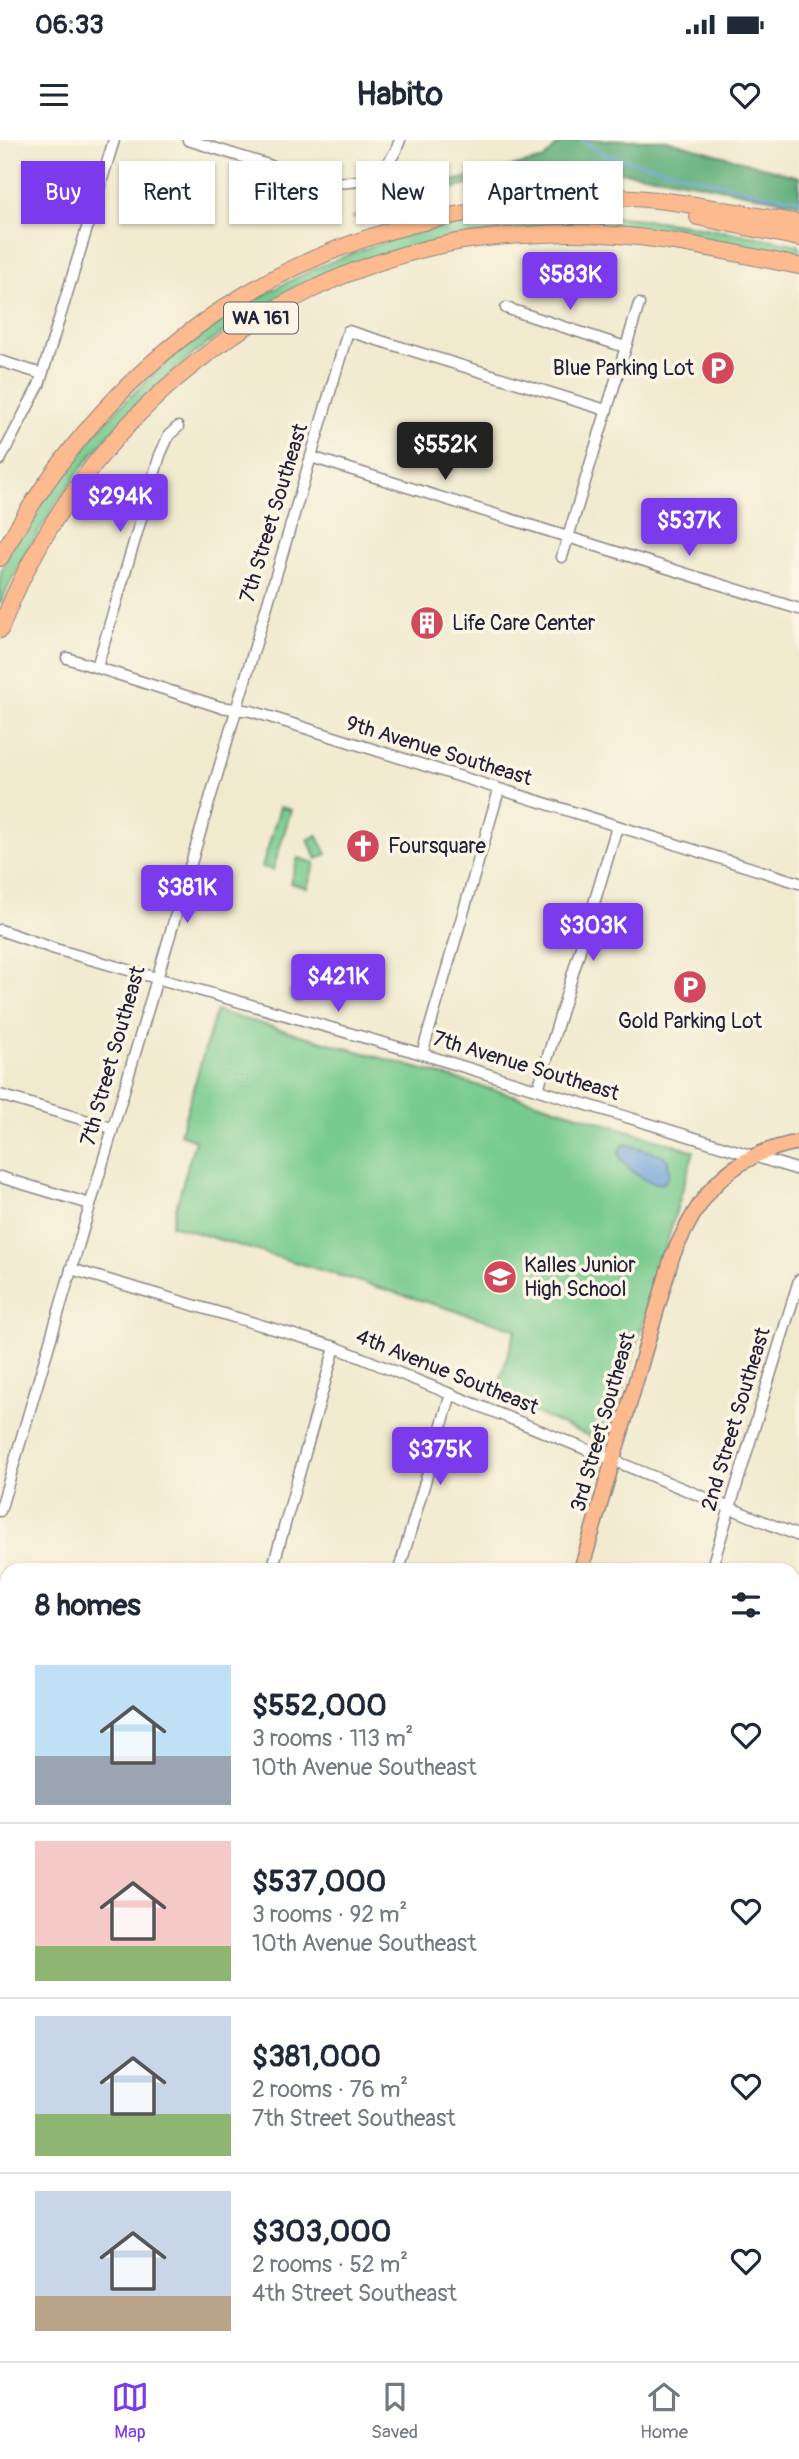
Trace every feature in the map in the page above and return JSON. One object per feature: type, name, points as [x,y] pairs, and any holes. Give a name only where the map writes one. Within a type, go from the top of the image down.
[{"type":"highway","points":[[623,198],[799,223]]},
{"type":"highway","name":"WA 161","points":[[623,205],[640,206],[799,238]]},
{"type":"highway","name":"WA 161","points":[[0,558],[44,482],[87,426],[131,379],[190,331],[232,302],[287,271],[360,238],[463,213]]},
{"type":"highway","name":"WA 161","points":[[0,630],[48,527],[97,459],[166,387],[212,350],[254,322],[337,280],[457,242],[571,233],[660,239],[799,266]]},
{"type":"highway","points":[[660,239],[799,277]]},
{"type":"main road","name":"3rd Street Southeast","points":[[583,1563],[672,1257],[689,1221],[707,1193],[753,1155],[799,1142]]},
{"type":"street","points":[[0,460],[42,374],[114,140]]},
{"type":"street","points":[[188,140],[316,181],[342,184],[366,178],[380,170],[400,140]]},
{"type":"street","points":[[562,557],[639,304]]},
{"type":"street","points":[[506,308],[625,347]]},
{"type":"street","name":"7th Street Southeast","points":[[0,1511],[234,708],[348,331],[606,410]]},
{"type":"street","points":[[0,361],[42,374]]},
{"type":"street","points":[[97,667],[162,449],[169,435],[178,427]]},
{"type":"street","points":[[311,457],[799,609]]},
{"type":"street","name":"9th Avenue Southeast","points":[[67,658],[799,883]]},
{"type":"street","points":[[422,1054],[499,790]]},
{"type":"street","points":[[538,1089],[617,827]]},
{"type":"street","name":"7th Avenue Southeast","points":[[0,930],[155,979],[422,1054],[799,1170]]},
{"type":"street","points":[[0,1095],[112,1128]]},
{"type":"street","points":[[0,1177],[90,1205]]},
{"type":"street","name":"4th Avenue Southeast","points":[[71,1269],[335,1347],[799,1536]]},
{"type":"street","name":"2nd Street Southeast","points":[[713,1563],[799,1280]]},
{"type":"street","points":[[274,1563],[335,1347]]},
{"type":"street","points":[[401,1563],[452,1394]]},
{"type":"green space","points":[[562,140],[666,140],[799,177],[799,204],[623,173],[623,161],[536,161],[544,159]]},
{"type":"green space","points":[[463,178],[463,186],[449,190],[449,182]]},
{"type":"green space","points":[[623,217],[643,219],[799,245],[799,258],[702,239],[637,230],[538,226],[491,232],[397,251],[318,279],[259,310],[204,347],[154,389],[108,436],[67,488],[31,544],[0,604],[0,577],[3,566],[46,495],[101,427],[187,346],[234,313],[285,283],[338,259],[394,239],[453,225],[623,224]]},
{"type":"green space","points":[[280,807],[291,810],[273,870],[262,867]]},
{"type":"green space","points":[[317,835],[327,854],[317,859],[308,840]]},
{"type":"green space","points":[[298,858],[315,863],[307,888],[290,883]]},
{"type":"green space","points":[[295,986],[301,986],[306,994],[304,1000],[295,1002],[290,997],[290,991]]},
{"type":"green space","name":"Kalles Junior High School","points":[[216,1011],[533,1101],[694,1151],[608,1441],[603,1442],[495,1396],[516,1329],[171,1225],[195,1140],[180,1134]]},
{"type":"water","points":[[625,1144],[662,1155],[668,1160],[669,1175],[664,1183],[643,1178],[624,1163],[619,1151]]},
{"type":"waterway","points":[[582,140],[603,154],[768,195],[799,199]]},
{"type":"place","name":"Blue Parking Lot","points":[[718,368]]},
{"type":"place","name":"Life Care Center","points":[[427,623]]},
{"type":"place","name":"Foursquare","points":[[363,846]]},
{"type":"place","name":"Gold Parking Lot","points":[[690,987]]},
{"type":"place","name":"Kalles Junior High School","points":[[500,1277]]}]
